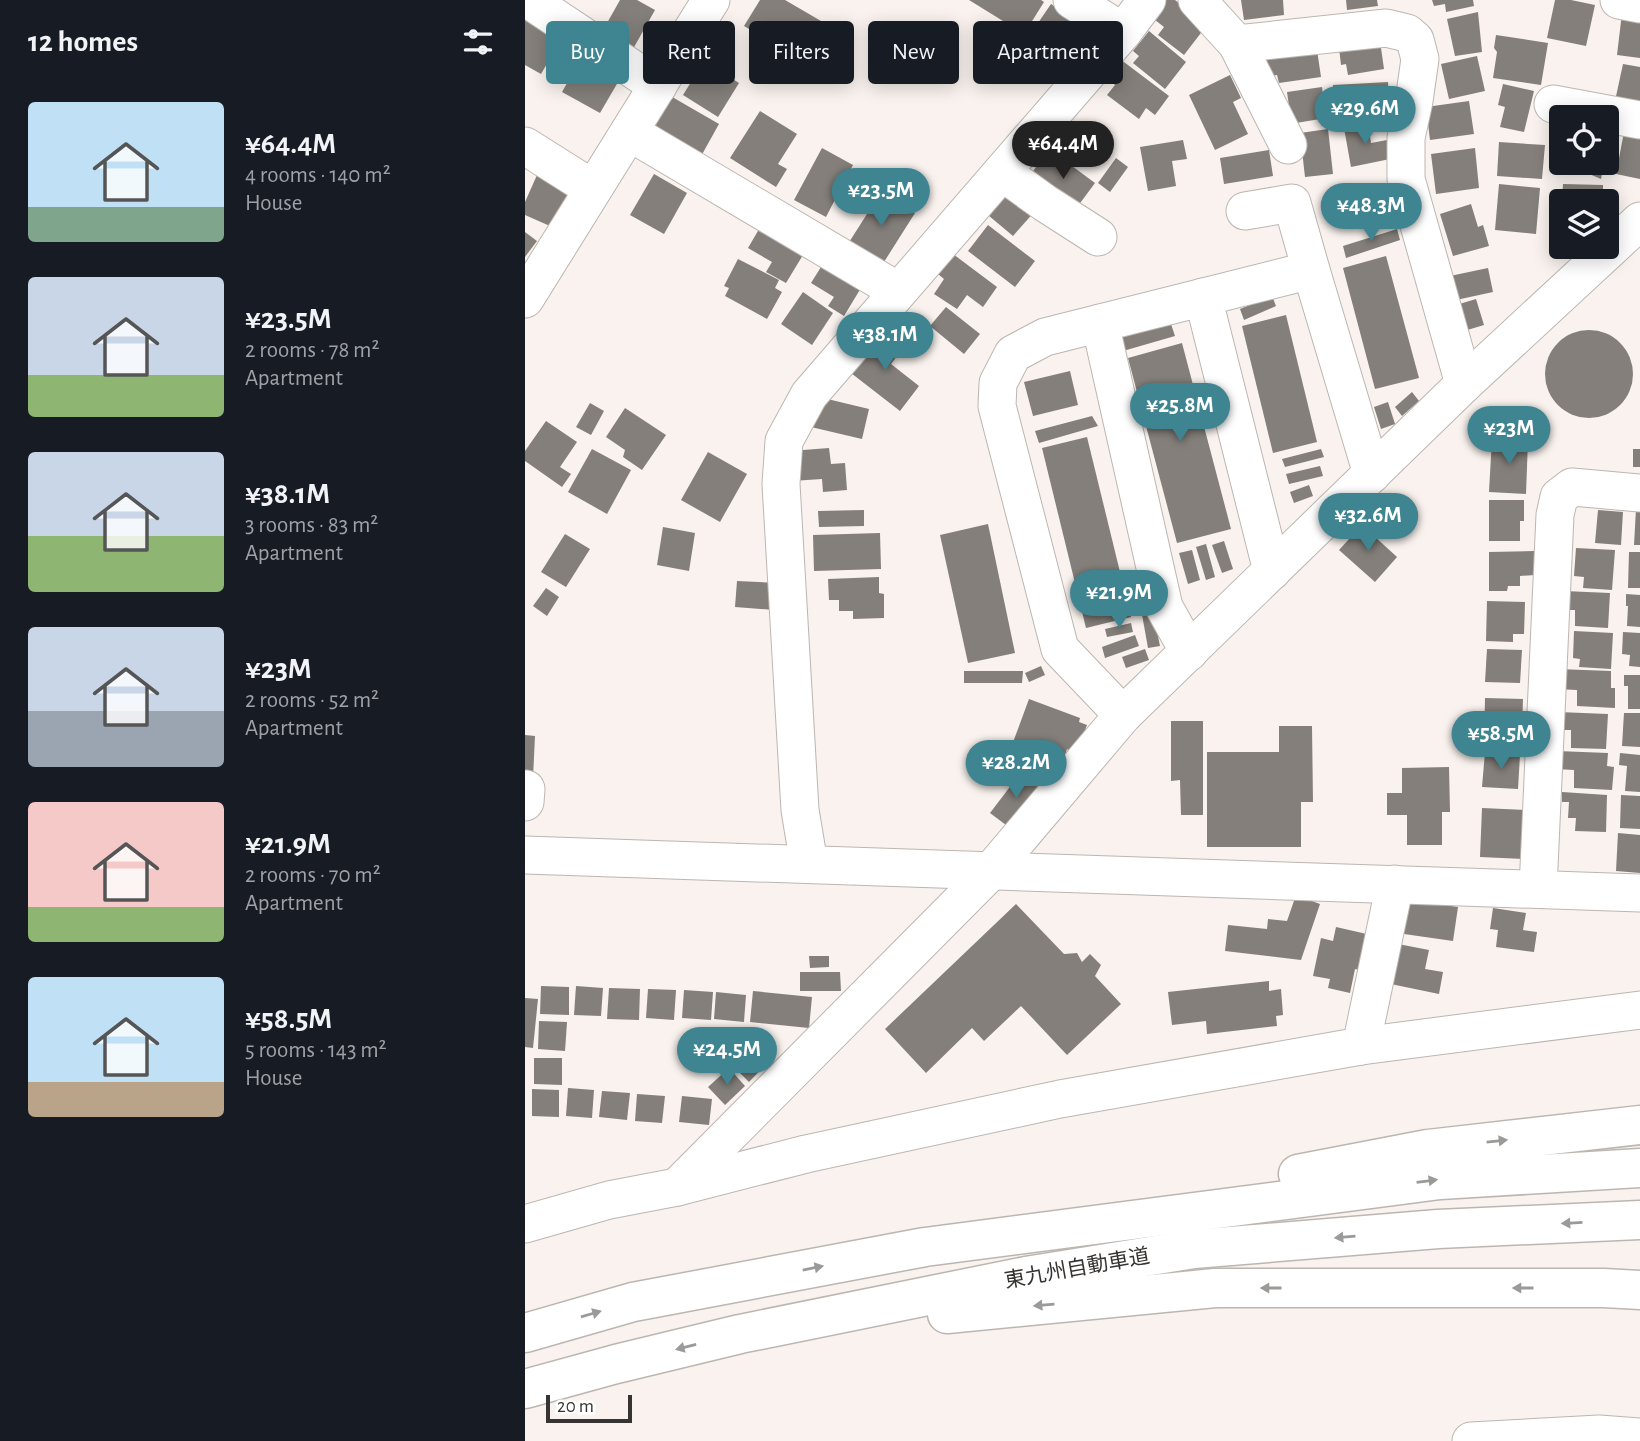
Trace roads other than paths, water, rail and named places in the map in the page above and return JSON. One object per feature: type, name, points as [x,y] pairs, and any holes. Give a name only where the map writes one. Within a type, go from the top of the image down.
[{"type":"highway","points":[[925,1247],[1428,1149],[1640,1125]]},
{"type":"highway","name":"東九州自動車道","points":[[525,1332],[633,1302],[925,1247],[1440,1180],[1640,1168]]},
{"type":"highway","name":"東九州自動車道","points":[[525,1389],[740,1334],[1026,1276],[1194,1249],[1438,1229],[1640,1220]]},
{"type":"highway","points":[[740,1334],[1215,1288],[1640,1290]]},
{"type":"street","points":[[529,0],[658,86]]},
{"type":"street","points":[[525,299],[711,0]]},
{"type":"street","points":[[1072,0],[1105,21]]},
{"type":"street","points":[[1123,32],[1147,0]]},
{"type":"street","points":[[1196,0],[1237,44],[1288,145]]},
{"type":"street","points":[[1619,0],[1640,4]]},
{"type":"street","points":[[1237,44],[1386,27],[1407,33],[1415,40],[1420,59],[1406,138],[1406,179],[1464,384]]},
{"type":"street","points":[[809,864],[799,797],[781,484],[784,441],[809,395],[1078,84]]},
{"type":"street","points":[[1553,104],[1640,120]]},
{"type":"street","points":[[629,132],[898,291]]},
{"type":"street","points":[[525,146],[593,189]]},
{"type":"street","points":[[1002,172],[1098,237]]},
{"type":"street","points":[[1245,211],[1292,203],[1372,474]]},
{"type":"street","points":[[677,1187],[991,871],[1123,715],[1464,384],[1640,221]]},
{"type":"street","points":[[1123,715],[1060,649],[997,406],[998,383],[1013,354],[1045,337],[1311,270]]},
{"type":"street","points":[[1203,297],[1272,571]]},
{"type":"street","points":[[1100,323],[1164,607],[1189,652]]},
{"type":"street","points":[[1538,889],[1555,515],[1559,497],[1572,486],[1640,493]]},
{"type":"street","points":[[525,855],[1640,893]]},
{"type":"street","points":[[1361,1046],[1395,884]]},
{"type":"street","points":[[525,1224],[609,1200],[677,1187],[806,1154],[1060,1099],[1361,1046],[1640,1010]]},
{"type":"street","points":[[1471,1441],[1599,1434],[1640,1437]]}]
